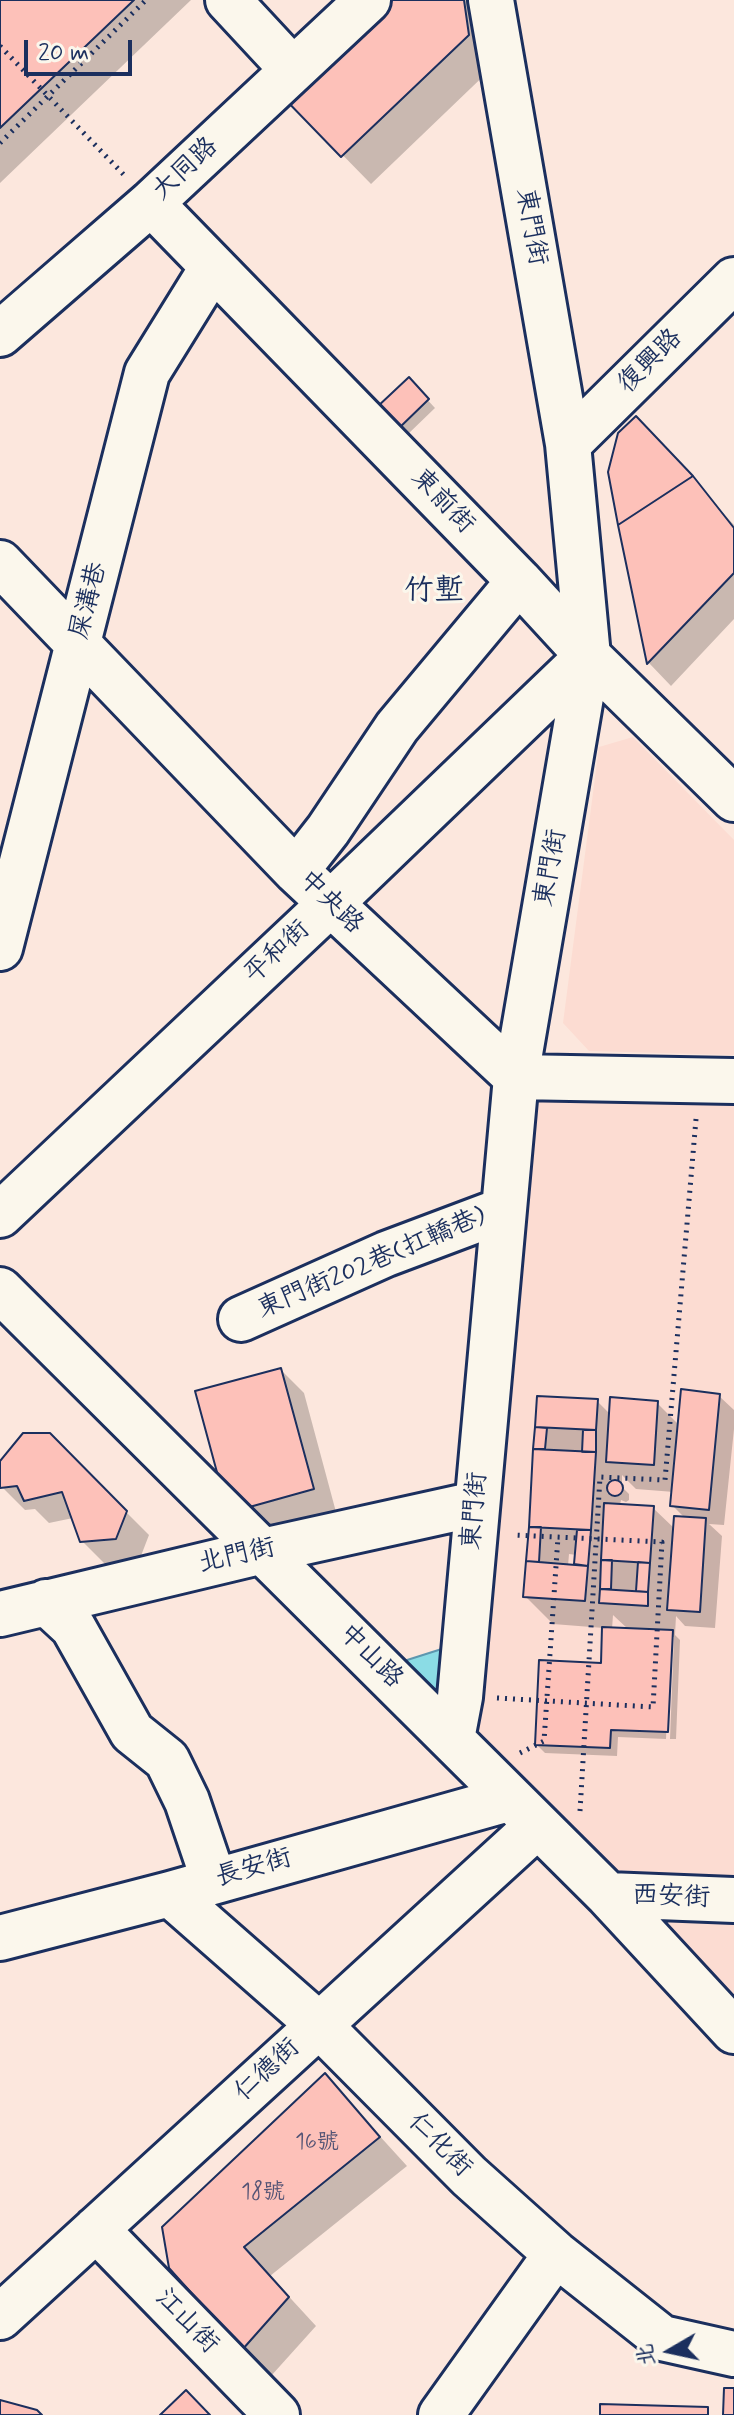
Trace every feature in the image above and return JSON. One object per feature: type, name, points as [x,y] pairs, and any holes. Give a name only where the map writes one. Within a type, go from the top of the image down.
[{"type":"street","points":[[228,0],[293,70]]},
{"type":"street","name":"大同路","points":[[0,334],[151,203],[368,0]]},
{"type":"street","name":"東門街","points":[[452,1739],[460,1697],[516,1077],[588,656],[568,444],[491,0]]},
{"type":"street","name":"東前街","points":[[151,203],[519,581],[588,656],[734,799]]},
{"type":"street","name":"屎溝巷","points":[[0,948],[147,373],[212,268]]},
{"type":"street","name":"復興路","points":[[568,444],[734,280]]},
{"type":"street","name":"中央路","points":[[0,563],[296,871],[516,1077]]},
{"type":"street","points":[[296,871],[328,830],[397,727],[519,581]]},
{"type":"street","name":"平和街","points":[[0,1215],[588,656]]},
{"type":"street","points":[[516,1077],[717,1081]]},
{"type":"street","name":"東門街202巷(扛轎巷)","points":[[241,1319],[386,1254],[503,1210]]},
{"type":"street","name":"中山路","points":[[0,1290],[608,1895],[734,2031]]},
{"type":"street","name":"北門街","points":[[0,1614],[263,1551],[475,1518]]},
{"type":"street","points":[[46,1602],[73,1627],[132,1732],[167,1760],[187,1801],[211,1881]]},
{"type":"street","name":"長安街","points":[[0,1938],[170,1894],[509,1798]]},
{"type":"street","name":"仁德街","points":[[0,2317],[318,2024],[509,1798]]},
{"type":"street","name":"仁化街","points":[[170,1894],[318,2024],[469,2176],[556,2254],[662,2338],[734,2354]]},
{"type":"street","name":"西安街","points":[[608,1895],[734,1900]]},
{"type":"street","name":"江山街","points":[[96,2229],[277,2415]]},
{"type":"street","points":[[441,2415],[556,2254]]},
{"type":"path","points":[[0,143],[146,0]]},
{"type":"path","points":[[0,46],[151,203]]},
{"type":"path","points":[[576,1863],[600,1477],[665,1480],[717,1081]]},
{"type":"path","points":[[460,1697],[653,1707],[662,1542],[558,1537],[475,1518]]},
{"type":"path","points":[[509,1798],[544,1741],[558,1537]]},
{"type":"shaded area","points":[[633,737],[734,840],[734,1055],[589,1051],[563,1023],[599,747]]},
{"type":"shaded area","points":[[521,1086],[734,1087],[734,2031],[452,1739]]},
{"type":"water","points":[[448,1647],[443,1704],[404,1661]]},
{"type":"building","points":[[0,0],[134,0],[0,128]]},
{"type":"building","points":[[380,0],[464,0],[469,35],[341,157],[280,94]]},
{"type":"building","points":[[409,377],[429,399],[397,430],[376,408]]},
{"type":"building","points":[[636,416],[693,476],[618,525],[608,472],[618,433]]},
{"type":"building","points":[[693,476],[734,528],[734,573],[647,664],[618,525]]},
{"type":"building","points":[[281,1368],[314,1489],[228,1513],[195,1391]]},
{"type":"building","points":[[681,1389],[720,1394],[709,1510],[670,1506]]},
{"type":"building","points":[[537,1396],[598,1399],[596,1430],[535,1427]]},
{"type":"building","points":[[610,1397],[658,1401],[654,1465],[606,1462]]},
{"type":"building","points":[[535,1427],[547,1428],[545,1449],[533,1449]]},
{"type":"building","points":[[583,1430],[596,1430],[596,1452],[582,1452]]},
{"type":"building","points":[[23,1433],[50,1433],[127,1511],[116,1539],[80,1542],[62,1492],[24,1501],[17,1486],[0,1488],[0,1461]]},
{"type":"building","points":[[533,1449],[596,1452],[591,1530],[529,1527]]},
{"type":"building","points":[[615,1480],[623,1488],[615,1496],[607,1488]]},
{"type":"building","points":[[604,1503],[654,1506],[650,1563],[601,1560]]},
{"type":"building","points":[[674,1516],[706,1518],[700,1612],[667,1610]]},
{"type":"building","points":[[529,1527],[541,1527],[539,1562],[526,1561]]},
{"type":"building","points":[[577,1530],[591,1530],[588,1566],[574,1564]]},
{"type":"building","points":[[601,1560],[612,1560],[611,1589],[600,1589]]},
{"type":"building","points":[[526,1561],[588,1566],[585,1601],[523,1597]]},
{"type":"building","points":[[638,1562],[650,1563],[648,1592],[636,1591]]},
{"type":"building","points":[[600,1589],[648,1592],[648,1606],[599,1603]]},
{"type":"building","points":[[602,1627],[673,1630],[668,1732],[611,1730],[610,1748],[535,1745],[539,1660],[601,1663]]},
{"type":"building","points":[[325,2073],[380,2137],[244,2247],[289,2297],[242,2350],[169,2268],[162,2227]]},
{"type":"building","points":[[724,2388],[734,2388],[734,2415],[723,2415]]},
{"type":"building","points":[[186,2390],[210,2415],[160,2415]]},
{"type":"building","points":[[0,2400],[37,2410],[42,2415],[0,2415]]},
{"type":"building","points":[[600,2404],[708,2407],[708,2415],[600,2415]]},
{"type":"district","name":"竹塹","points":[[434,593]]}]
